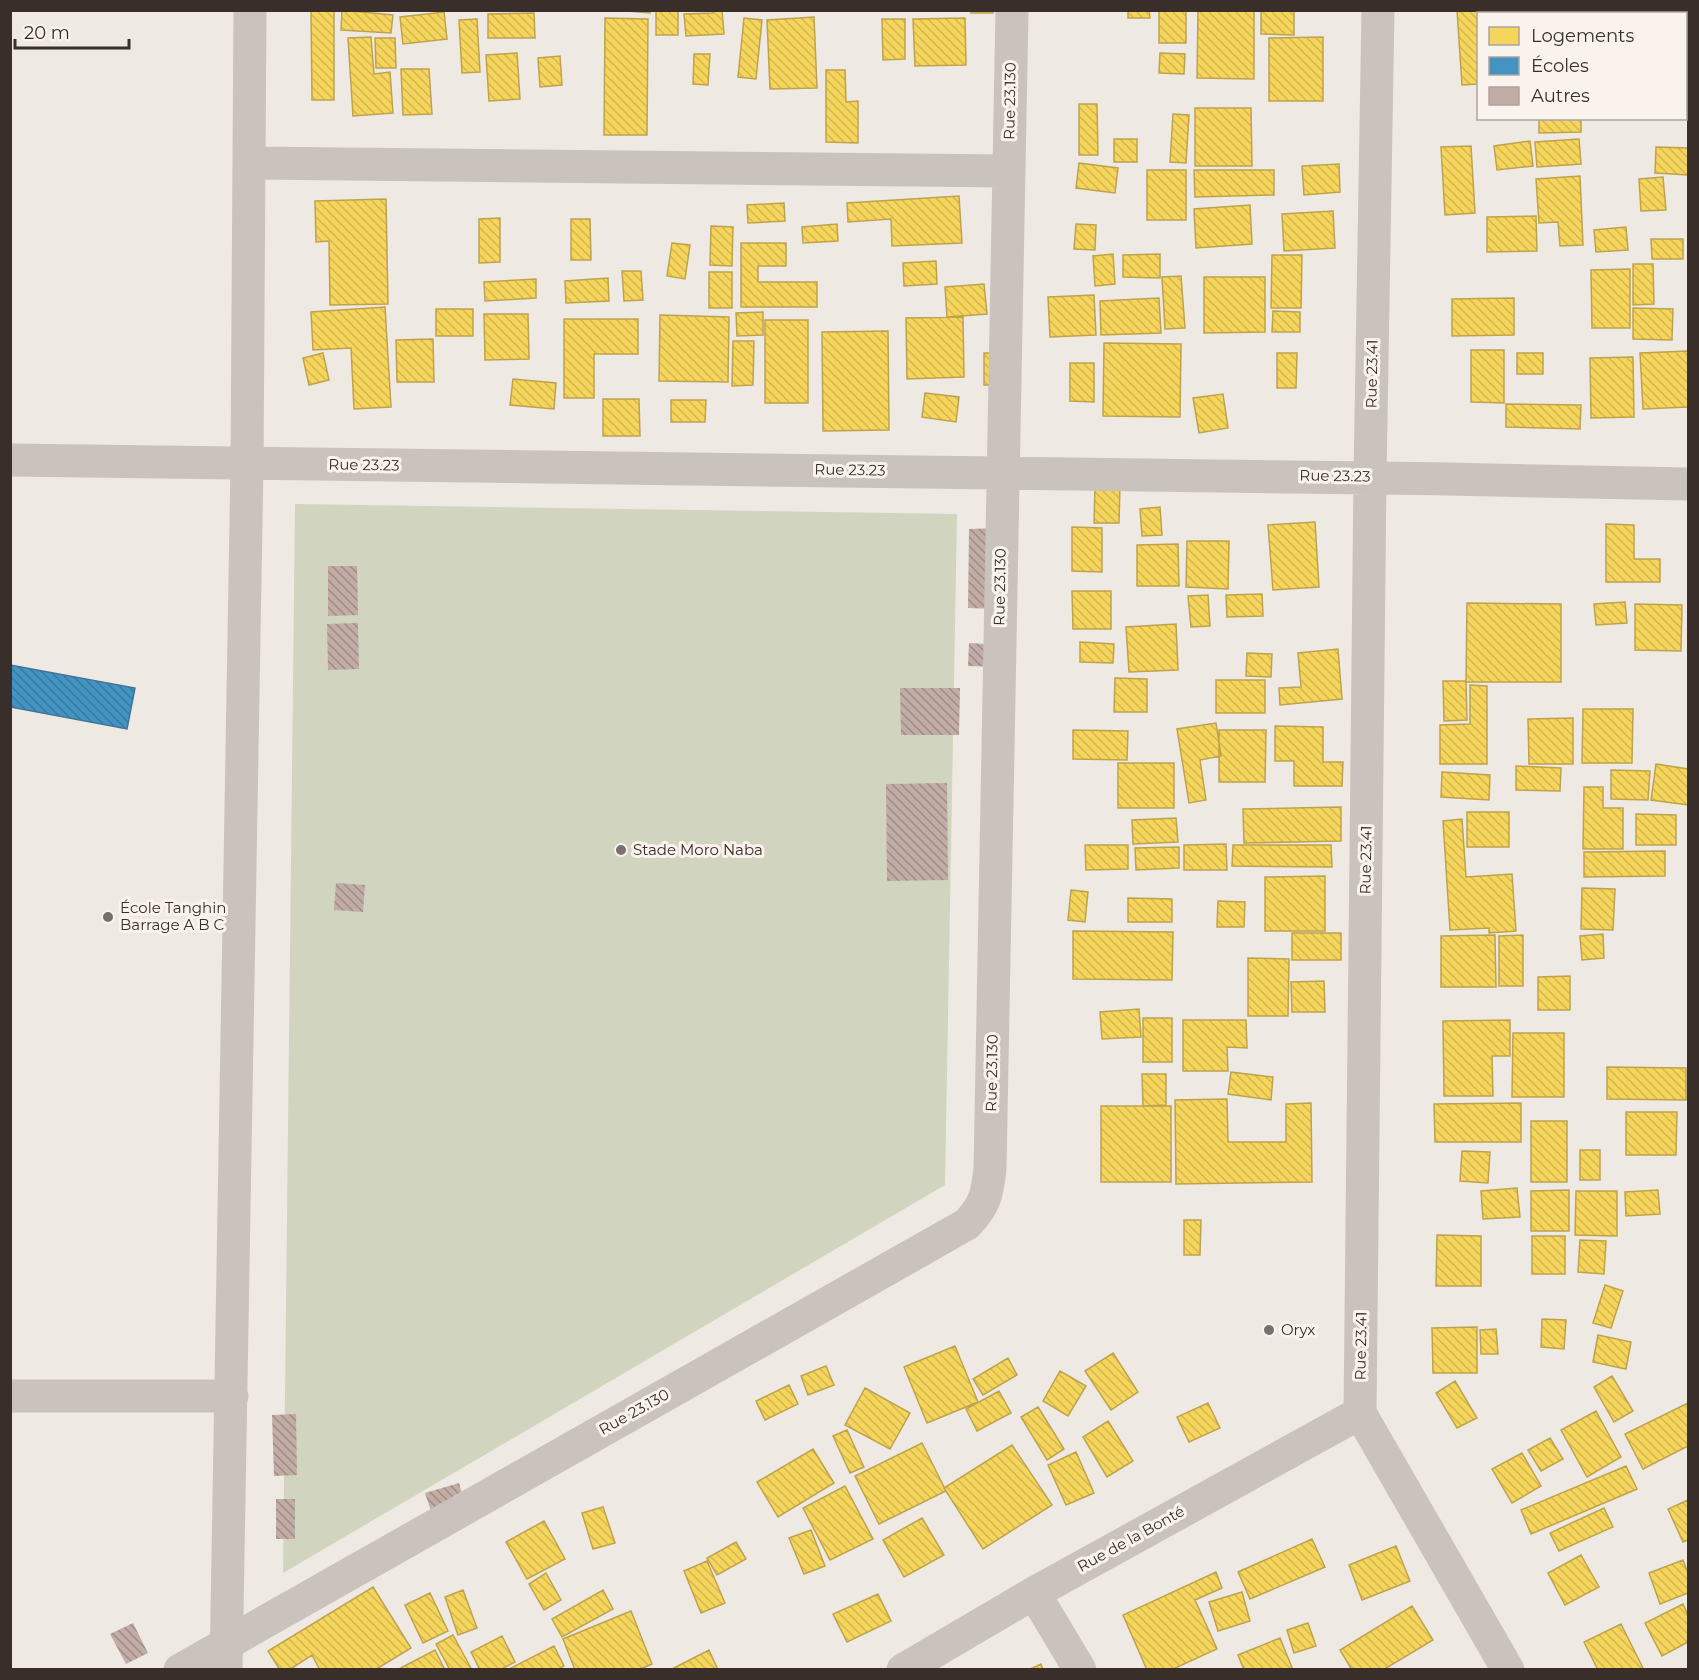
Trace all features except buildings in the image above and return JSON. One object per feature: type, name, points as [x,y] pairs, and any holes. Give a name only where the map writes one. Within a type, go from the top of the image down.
[{"type":"street","points":[[226,1656],[246,464],[250,10]]},
{"type":"street","name":"Rue 23.130","points":[[180,1670],[226,1656],[966,1224],[979,1211],[987,1196],[990,1169],[1012,10]]},
{"type":"street","name":"Rue 23.41","points":[[1360,1413],[1370,477],[1378,10]]},
{"type":"street","points":[[249,163],[1008,171]]},
{"type":"street","name":"Rue 23.23","points":[[10,460],[1002,471],[1689,484]]},
{"type":"street","points":[[10,1396],[232,1396]]},
{"type":"street","points":[[1360,1413],[1508,1670]]},
{"type":"street","name":"Rue de la Bonté","points":[[903,1670],[1034,1593],[1360,1413]]},
{"type":"street","points":[[1034,1593],[1080,1670]]},
{"type":"green space","name":"Stade Moro Naba","points":[[295,504],[957,514],[945,1185],[283,1573]]},
{"type":"place","name":"Stade Moro Naba","points":[[621,850]]},
{"type":"place","name":"École Tanghin Barrage A B C","points":[[108,917]]},
{"type":"place","name":"Oryx","points":[[1269,1330]]}]
